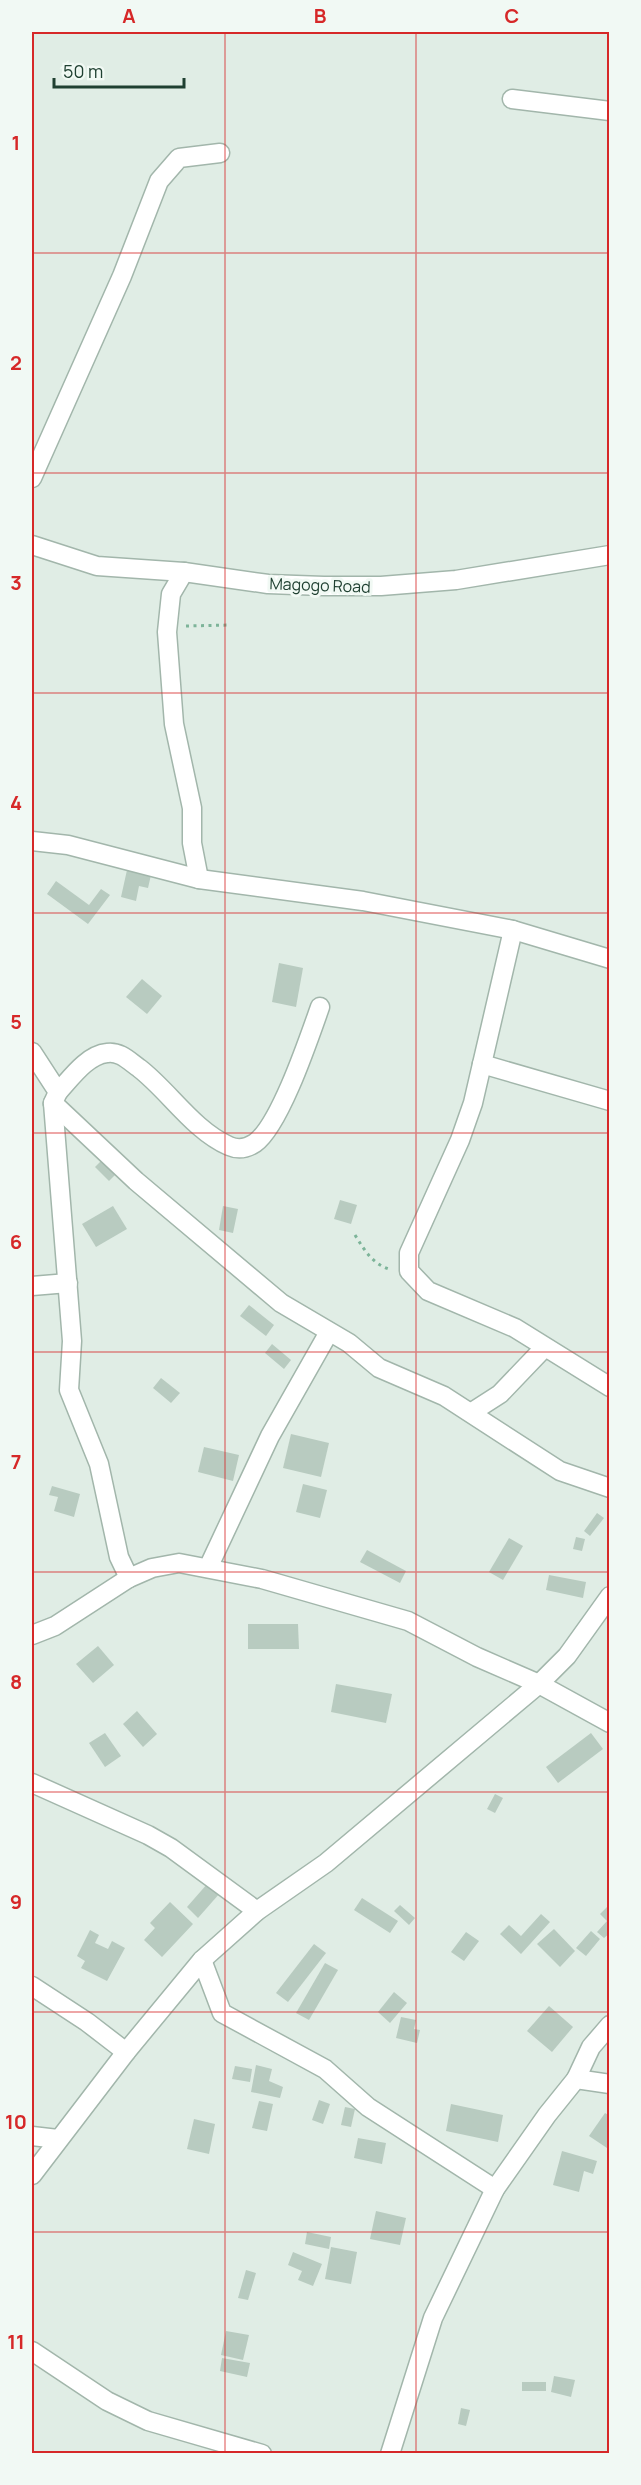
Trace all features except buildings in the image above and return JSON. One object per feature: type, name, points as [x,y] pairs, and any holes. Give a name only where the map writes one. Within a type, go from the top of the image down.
[{"type":"street","points":[[512,99],[609,111]]},
{"type":"street","points":[[32,478],[122,276],[159,181],[178,158],[220,153]]},
{"type":"street","name":"Magogo Road","points":[[32,545],[97,566],[184,572],[268,584],[381,586],[456,580],[609,555]]},
{"type":"street","points":[[184,572],[171,594],[167,632],[174,724],[190,793],[192,843],[199,879]]},
{"type":"street","points":[[32,841],[68,845],[199,879],[363,901],[513,930],[609,960]]},
{"type":"street","points":[[513,930],[482,1064],[460,1140],[409,1253],[409,1272],[428,1291],[515,1328],[609,1387]]},
{"type":"street","points":[[129,1578],[119,1557],[99,1464],[69,1390],[72,1341],[55,1098],[92,1058],[104,1053],[117,1052],[144,1072],[219,1139],[238,1149],[246,1148],[257,1142],[271,1123],[303,1055],[320,1007]]},
{"type":"street","points":[[32,1052],[55,1098],[136,1181],[281,1303],[329,1332],[379,1368],[420,1384],[472,1412],[560,1471],[609,1488]]},
{"type":"street","points":[[482,1064],[609,1101]]},
{"type":"street","points":[[32,1286],[68,1282]]},
{"type":"street","points":[[208,1568],[270,1436],[329,1332]]},
{"type":"street","points":[[472,1412],[500,1394],[544,1348]]},
{"type":"street","points":[[32,1635],[55,1626],[129,1578],[152,1568],[179,1563],[262,1579],[408,1621],[477,1657],[538,1684],[609,1723]]},
{"type":"street","points":[[32,2175],[126,2052],[202,1960],[257,1911],[326,1863],[538,1684],[567,1656],[609,1596]]},
{"type":"street","points":[[32,1783],[148,1835],[171,1848],[257,1911]]},
{"type":"street","points":[[202,1960],[222,2013],[325,2069],[368,2106],[495,2189]]},
{"type":"street","points":[[32,1986],[87,2022],[126,2052]]},
{"type":"street","points":[[390,2454],[433,2318],[495,2189],[547,2115],[576,2079],[591,2047],[609,2025]]},
{"type":"street","points":[[576,2079],[609,2084]]},
{"type":"street","points":[[32,2136],[58,2139]]},
{"type":"street","points":[[32,2351],[107,2401],[148,2421],[262,2454]]},
{"type":"path","points":[[167,632],[188,625],[228,625]]},
{"type":"path","points":[[355,1235],[366,1254],[381,1267],[409,1272]]}]
